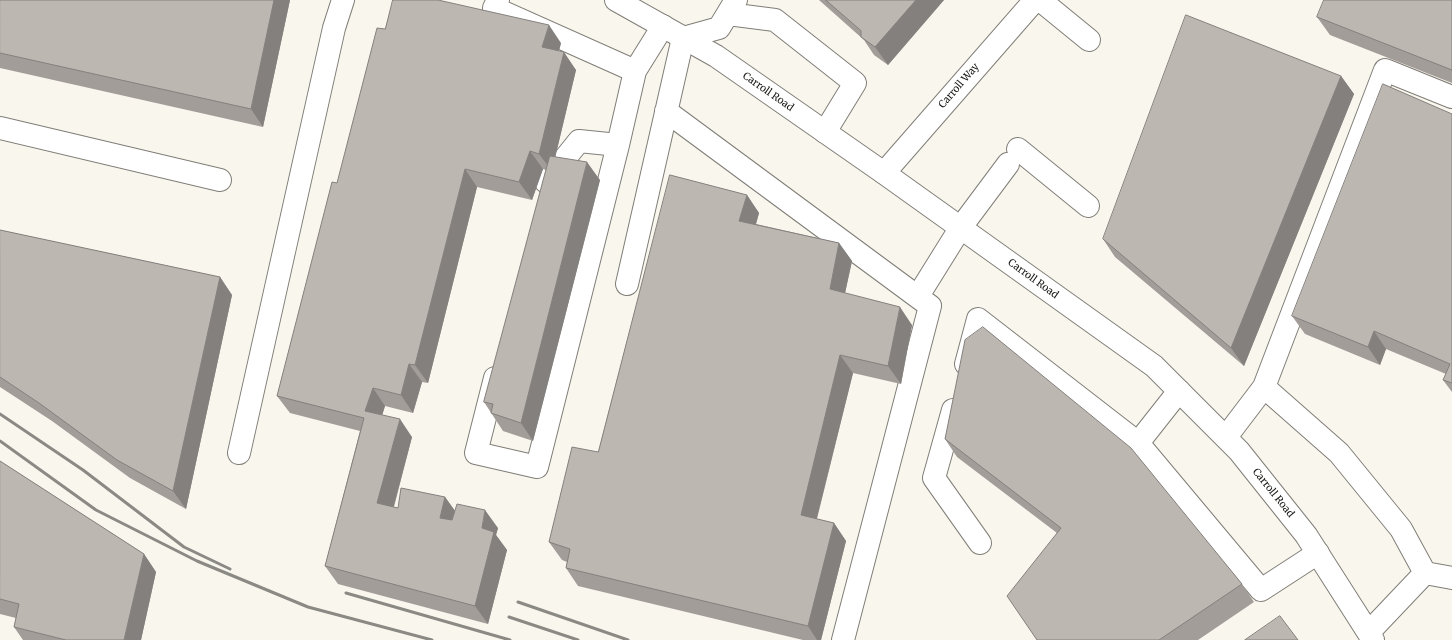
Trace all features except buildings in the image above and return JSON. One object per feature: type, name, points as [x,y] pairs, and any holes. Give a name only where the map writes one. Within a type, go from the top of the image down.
[{"type":"main road","points":[[239,453],[334,28],[343,0]]},
{"type":"main road","points":[[498,0],[494,8],[635,71]]},
{"type":"main road","name":"Carroll Road","points":[[616,0],[716,56],[884,173],[1154,366],[1239,451],[1306,535],[1371,636]]},
{"type":"main road","name":"Carroll Way","points":[[884,173],[1034,0]]},
{"type":"main road","points":[[1040,0],[1089,40]]},
{"type":"main road","points":[[627,284],[683,38],[719,28],[732,7],[775,20],[855,83],[825,132]]},
{"type":"main road","points":[[499,361],[476,453],[537,467],[618,145],[635,71],[663,26]]},
{"type":"main road","points":[[1226,437],[1264,387],[1385,70],[1452,97]]},
{"type":"main road","points":[[666,111],[930,306],[843,640]]},
{"type":"main road","points":[[0,128],[220,180]]},
{"type":"main road","points":[[541,199],[545,184],[579,141],[618,145]]},
{"type":"main road","points":[[918,296],[960,227],[1013,156],[1088,206]]},
{"type":"main road","points":[[980,543],[934,478],[978,319],[1138,443],[1261,590],[1318,553]]},
{"type":"main road","points":[[1264,387],[1339,453],[1401,529],[1425,573]]},
{"type":"main road","points":[[1138,443],[1179,391]]},
{"type":"main road","points":[[1425,573],[1452,578]]},
{"type":"main road","points":[[1371,636],[1425,573]]},
{"type":"railway","points":[[0,414],[83,470],[184,547],[230,569]]},
{"type":"railway","points":[[0,441],[96,510],[197,561],[308,607],[432,640]]},
{"type":"railway","points":[[346,593],[510,640]]},
{"type":"railway","points":[[518,602],[628,640]]},
{"type":"railway","points":[[509,617],[578,640]]}]
